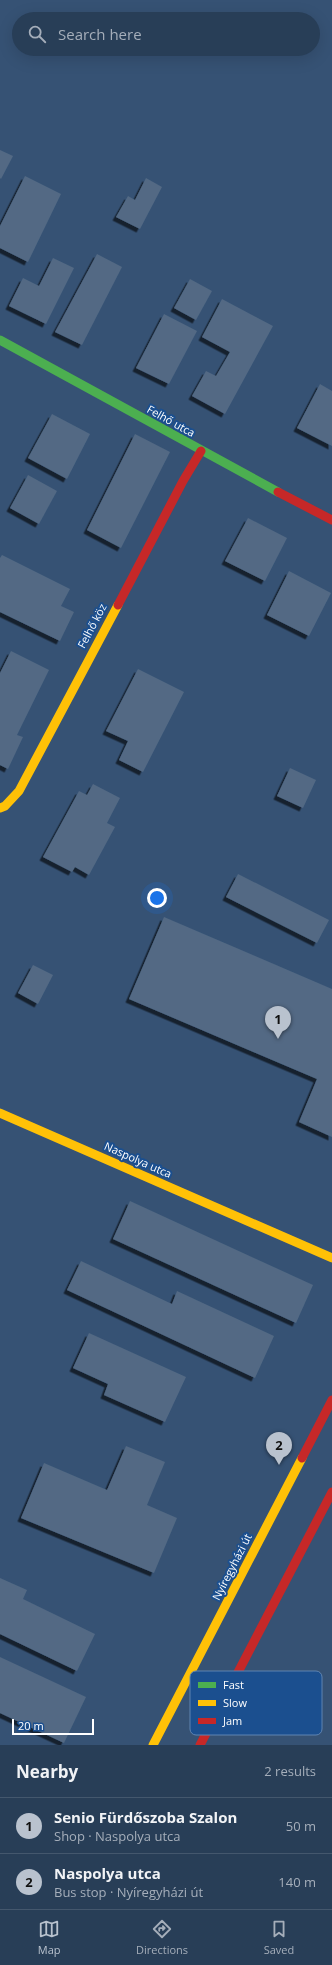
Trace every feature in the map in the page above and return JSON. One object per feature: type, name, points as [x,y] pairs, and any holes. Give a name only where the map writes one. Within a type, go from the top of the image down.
[{"type":"street","name":"Felhő utca","points":[[0,340],[201,451],[332,520]]},
{"type":"street","name":"Felhő köz","points":[[0,808],[19,791],[183,480],[201,451]]},
{"type":"street","name":"Naspolya utca","points":[[0,1113],[332,1258]]},
{"type":"street","name":"Nyíregyházi út","points":[[192,1671],[332,1400]]},
{"type":"street","points":[[239,1671],[332,1492]]},
{"type":"street","name":"Nyíregyházi út","points":[[154,1745],[190,1675]]},
{"type":"street","points":[[200,1745],[205,1735]]},
{"type":"building","points":[[0,150],[13,156],[1,179],[0,178]]},
{"type":"building","points":[[25,176],[61,194],[28,262],[0,248],[0,226]]},
{"type":"building","points":[[146,178],[162,187],[140,229],[116,217],[128,196],[135,200]]},
{"type":"building","points":[[97,254],[122,267],[82,345],[55,332]]},
{"type":"building","points":[[53,258],[74,268],[46,324],[9,306],[23,278],[39,286]]},
{"type":"building","points":[[190,279],[212,291],[196,320],[174,308]]},
{"type":"building","points":[[222,299],[273,326],[225,414],[192,396],[206,371],[216,376],[230,352],[202,337]]},
{"type":"building","points":[[164,314],[197,331],[169,384],[136,368]]},
{"type":"building","points":[[320,384],[332,391],[332,446],[297,428]]},
{"type":"building","points":[[52,414],[90,434],[67,479],[28,458]]},
{"type":"building","points":[[135,434],[170,452],[121,548],[87,530]]},
{"type":"building","points":[[28,475],[57,491],[39,524],[10,508]]},
{"type":"building","points":[[248,518],[287,538],[265,581],[225,561]]},
{"type":"building","points":[[2,555],[70,589],[61,606],[74,612],[60,641],[0,612],[0,558]]},
{"type":"building","points":[[289,571],[331,593],[309,636],[267,615]]},
{"type":"building","points":[[11,651],[49,670],[17,735],[23,737],[8,769],[0,765],[0,673]]},
{"type":"building","points":[[138,669],[184,692],[143,772],[119,760],[128,741],[106,731]]},
{"type":"building","points":[[290,768],[316,780],[303,808],[277,796]]},
{"type":"building","points":[[93,784],[120,798],[107,823],[115,827],[89,875],[75,867],[72,872],[43,857],[79,791],[87,795]]},
{"type":"building","points":[[238,874],[329,920],[317,943],[226,897]]},
{"type":"building","points":[[164,917],[332,989],[332,1137],[299,1122],[317,1079],[129,999]]},
{"type":"building","points":[[33,965],[53,975],[38,1004],[18,993]]},
{"type":"building","points":[[130,1201],[313,1285],[296,1323],[113,1239]]},
{"type":"building","points":[[81,1261],[172,1304],[177,1291],[274,1336],[255,1378],[67,1290]]},
{"type":"building","points":[[89,1333],[186,1377],[165,1422],[104,1395],[108,1384],[73,1368]]},
{"type":"building","points":[[126,1446],[165,1462],[147,1505],[177,1518],[154,1573],[21,1518],[44,1463],[107,1490]]},
{"type":"building","points":[[0,1578],[27,1590],[23,1599],[95,1634],[77,1671],[0,1634]]},
{"type":"building","points":[[0,1657],[86,1697],[64,1743],[0,1713]]},
{"type":"traffic: fast","points":[[0,340],[278,492]]},
{"type":"traffic: slow","points":[[0,808],[5,806],[19,791],[118,605]]},
{"type":"traffic: slow","points":[[0,1113],[332,1258]]},
{"type":"traffic: slow","points":[[191,1671],[302,1458]]},
{"type":"traffic: slow","points":[[153,1745],[190,1674]]},
{"type":"traffic: jam","points":[[118,605],[183,481],[201,451]]},
{"type":"traffic: jam","points":[[278,492],[332,520]]},
{"type":"traffic: jam","points":[[302,1458],[332,1400]]},
{"type":"traffic: jam","points":[[239,1671],[332,1492]]},
{"type":"traffic: jam","points":[[200,1745],[205,1735]]},
{"type":"place","name":"Senio Fürdőszoba Szalon","points":[[278,1039]]},
{"type":"place","name":"Naspolya utca","points":[[279,1465]]}]
